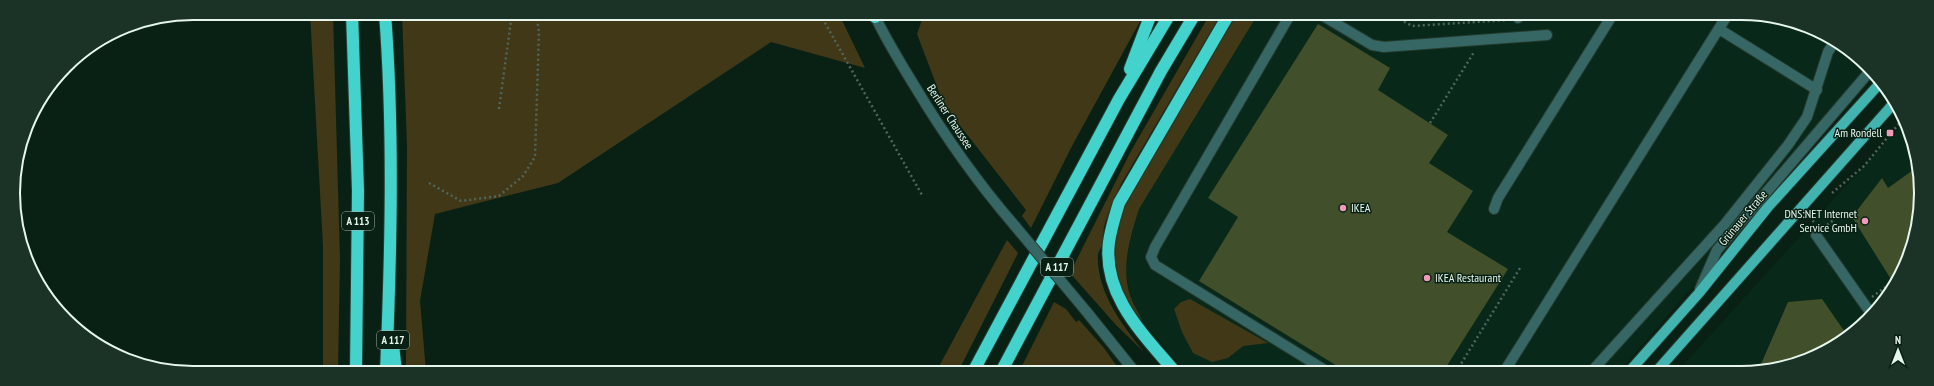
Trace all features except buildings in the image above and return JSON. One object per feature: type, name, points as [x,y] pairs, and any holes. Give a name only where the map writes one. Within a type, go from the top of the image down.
[{"type":"highway","name":"A 113","points":[[352,20],[358,191],[356,366]]},
{"type":"highway","name":"A 113","points":[[385,20],[390,130],[391,260],[386,366]]},
{"type":"highway","points":[[1119,99],[1149,20]]},
{"type":"highway","name":"A 117","points":[[976,366],[1119,99],[1166,20]]},
{"type":"highway","name":"A 117","points":[[1006,366],[1161,71],[1191,20]]},
{"type":"highway","points":[[1170,366],[1127,313],[1112,279],[1108,260],[1108,244],[1111,227],[1123,197],[1226,20]]},
{"type":"highway","name":"A 117","points":[[389,308],[395,366]]},
{"type":"main road","name":"Grünauer Straße","points":[[1633,366],[1698,293],[1768,207],[1877,87]]},
{"type":"main road","points":[[1660,366],[1891,107]]},
{"type":"street","name":"Berliner Chaussee","points":[[879,20],[900,61],[940,128],[973,175],[1130,366]]},
{"type":"street","points":[[1287,20],[1163,233],[1151,257],[1155,265],[1318,366]]},
{"type":"street","points":[[1330,20],[1372,44],[1384,46],[1547,35]]},
{"type":"street","points":[[1494,209],[1498,198],[1609,20]]},
{"type":"street","points":[[1508,366],[1724,20]]},
{"type":"street","points":[[1719,29],[1817,90]]},
{"type":"street","points":[[1597,366],[1678,278],[1746,199],[1796,134],[1806,117],[1817,90],[1828,52],[1832,46]]},
{"type":"street","points":[[1698,293],[1717,250],[1867,75]]},
{"type":"street","points":[[1816,235],[1868,310]]},
{"type":"path","points":[[499,109],[511,20]]},
{"type":"path","points":[[429,183],[461,201],[499,196],[523,176],[535,157],[539,32],[537,20]]},
{"type":"path","points":[[823,20],[922,196]]},
{"type":"path","points":[[1402,20],[1412,26],[1494,22],[1503,20]]},
{"type":"path","points":[[1430,123],[1481,40],[1494,22]]},
{"type":"path","points":[[1809,217],[1816,224]]},
{"type":"path","points":[[1460,366],[1520,268]]},
{"type":"path","points":[[1863,303],[1887,286]]},
{"type":"shaded area","points":[[310,20],[333,20],[340,259],[338,366],[323,366],[323,246]]},
{"type":"shaded area","points":[[402,20],[842,20],[865,68],[771,42],[558,183],[435,214],[420,301],[425,366],[406,366],[407,146]]},
{"type":"shaded area","points":[[922,20],[1141,20],[1072,146],[1031,228],[1022,216],[1026,210],[944,105],[917,34]]},
{"type":"shaded area","points":[[1207,20],[1217,20],[1121,184],[1104,227],[1103,243],[1098,254],[1098,268],[1101,281],[1112,307],[1119,319],[1144,352],[1116,325],[1070,273],[1131,151]]},
{"type":"shaded area","points":[[1234,20],[1254,20],[1139,209],[1130,242],[1126,264],[1126,276],[1131,298],[1143,321],[1125,296],[1120,284],[1117,270],[1115,257],[1121,213]]},
{"type":"shaded area","points":[[1254,20],[1764,21],[1797,29],[1828,43],[1855,63],[1871,79],[1624,366],[1181,366],[1143,321],[1131,298],[1125,269],[1131,237],[1139,209]]},
{"type":"shaded area","points":[[1900,126],[1905,137],[1913,170],[1913,216],[1905,249],[1896,270],[1885,289],[1871,307],[1855,323],[1837,337],[1818,348],[1797,357],[1775,363],[1752,366],[1682,366]]},
{"type":"shaded area","points":[[1007,240],[1018,253],[961,366],[939,366]]},
{"type":"shaded area","points":[[1190,299],[1268,343],[1243,346],[1228,358],[1212,362],[1193,353],[1182,332],[1174,309],[1181,302]]},
{"type":"shaded area","points":[[1054,302],[1066,309],[1076,322],[1079,320],[1104,348],[1117,366],[1022,366]]},
{"type":"place","name":"Am Rondell","points":[[1890,133]]},
{"type":"place","name":"IKEA","points":[[1343,208]]},
{"type":"place","name":"DNS:NET Internet Service GmbH","points":[[1865,221]]},
{"type":"place","name":"IKEA Restaurant","points":[[1427,278]]}]
